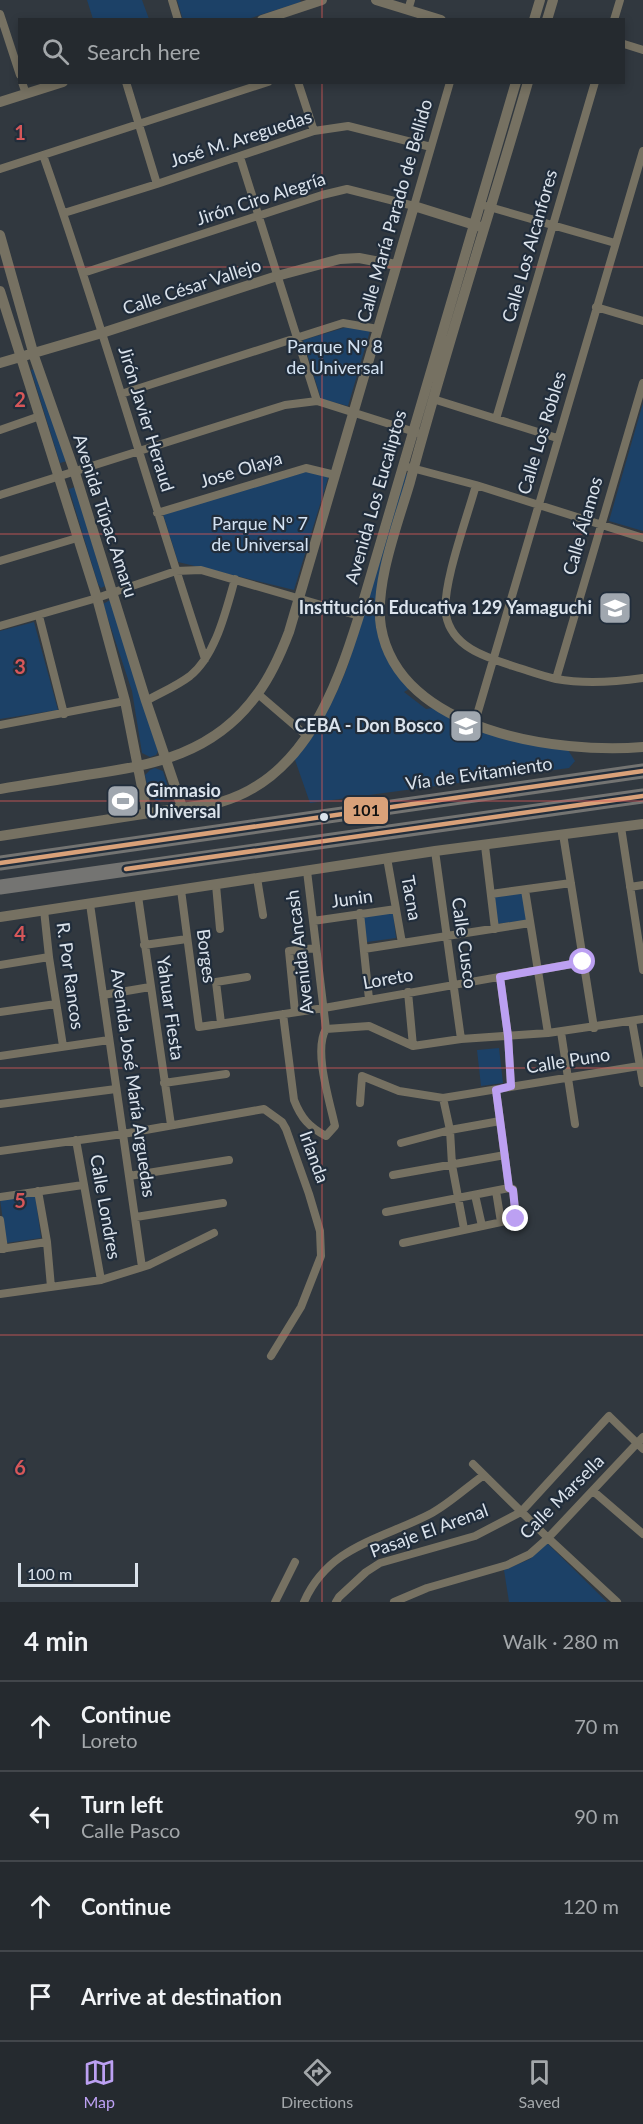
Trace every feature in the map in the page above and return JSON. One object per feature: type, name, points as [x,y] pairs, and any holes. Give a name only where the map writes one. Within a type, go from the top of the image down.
[{"type":"highway","name":"Vía de Evitamiento","points":[[0,863],[643,771]]},
{"type":"highway","points":[[0,887],[643,796]]},
{"type":"street","points":[[172,0],[177,18]]},
{"type":"street","points":[[278,17],[322,0]]},
{"type":"street","points":[[376,0],[409,5],[437,18]]},
{"type":"street","points":[[535,18],[540,0]]},
{"type":"street","points":[[548,18],[553,0]]},
{"type":"street","points":[[615,18],[620,0]]},
{"type":"street","points":[[0,14],[18,69]]},
{"type":"street","points":[[625,44],[643,50]]},
{"type":"street","points":[[0,102],[24,88],[50,84]]},
{"type":"street","points":[[127,84],[157,184]]},
{"type":"street","points":[[0,169],[262,84]]},
{"type":"street","points":[[299,84],[314,131]]},
{"type":"street","name":"Calle María Parado de Bellido","points":[[0,789],[138,767],[166,760],[208,739],[232,722],[258,694],[276,664],[289,632],[449,84]]},
{"type":"street","name":"Avenida Los Eucaliptos","points":[[516,84],[486,206],[418,432],[413,468],[389,558],[380,605],[381,627],[397,668],[418,692],[474,725],[563,747],[590,749],[643,747]]},
{"type":"street","name":"Avenida Los Eucaliptos","points":[[486,206],[527,84]]},
{"type":"street","name":"Calle Los Alcanfores","points":[[496,419],[594,84]]},
{"type":"street","name":"José M. Areguedas","points":[[64,213],[314,131],[348,126],[431,147]]},
{"type":"street","name":"Calle Los Robles","points":[[474,725],[643,151]]},
{"type":"street","name":"Jirón Javier Heraud","points":[[43,155],[64,213],[205,659]]},
{"type":"street","points":[[240,157],[317,401]]},
{"type":"street","name":"Jirón Ciro Alegría","points":[[83,273],[322,195],[347,189],[414,206],[480,227]]},
{"type":"street","points":[[486,206],[615,243]]},
{"type":"street","name":"Avenida Los Eucaliptos","points":[[0,836],[221,802],[237,797],[274,772],[307,736],[334,688],[359,616],[402,465],[434,399],[480,227]]},
{"type":"street","name":"Avenida Túpac Amaru","points":[[0,234],[34,353],[182,807]]},
{"type":"street","name":"Calle César Vallejo","points":[[0,363],[102,333],[277,276],[340,259],[359,258],[396,265]]},
{"type":"street","name":"Avenida Túpac Amaru","points":[[0,291],[97,598],[125,701],[147,813]]},
{"type":"street","points":[[596,307],[643,321]]},
{"type":"street","points":[[121,393],[343,323],[378,328]]},
{"type":"street","name":"Calle Álamos","points":[[556,679],[643,383]]},
{"type":"street","points":[[434,399],[557,438]]},
{"type":"street","points":[[0,495],[285,405],[317,401],[418,432]]},
{"type":"street","points":[[0,429],[39,416]]},
{"type":"street","points":[[402,465],[477,485],[643,538]]},
{"type":"street","name":"Jose Olaya","points":[[157,513],[306,468],[335,475]]},
{"type":"street","points":[[477,485],[445,603],[446,615],[455,636],[479,654],[493,660],[556,679],[590,681],[643,678]]},
{"type":"street","points":[[0,561],[77,538]]},
{"type":"street","points":[[0,626],[97,598],[176,571],[201,570],[359,616]]},
{"type":"street","points":[[146,701],[190,676],[205,659],[223,620],[235,579]]},
{"type":"street","points":[[39,616],[64,714]]},
{"type":"street","points":[[258,694],[307,736]]},
{"type":"street","points":[[0,725],[125,701]]},
{"type":"street","points":[[0,917],[435,851],[643,824]]},
{"type":"street","points":[[621,827],[643,970]]},
{"type":"street","points":[[563,834],[594,1028]]},
{"type":"street","points":[[485,846],[495,929]]},
{"type":"street","name":"Calle Cusco","points":[[435,851],[461,1039]]},
{"type":"street","name":"Tacna","points":[[387,858],[402,943]]},
{"type":"street","name":"Avenida Ancash","points":[[282,1014],[294,1100],[305,1122],[326,1136],[335,1126],[325,1080],[321,1046],[321,1036],[326,1029],[307,871]]},
{"type":"street","points":[[257,878],[263,915]]},
{"type":"street","points":[[491,894],[571,883]]},
{"type":"street","points":[[216,885],[220,929]]},
{"type":"street","points":[[630,887],[643,885]]},
{"type":"street","name":"Borges","points":[[181,890],[199,1027]]},
{"type":"street","points":[[525,890],[548,1033]]},
{"type":"street","name":"Yahuar Fiesta","points":[[138,896],[171,1125]]},
{"type":"street","name":"Avenida José María Arguedas","points":[[90,904],[142,1267]]},
{"type":"street","name":"Junin","points":[[313,921],[396,909]]},
{"type":"street","name":"R. Por Rancos","points":[[44,910],[63,1046]]},
{"type":"street","points":[[360,913],[369,999]]},
{"type":"street","points":[[364,949],[530,923]]},
{"type":"street","points":[[144,945],[187,939]]},
{"type":"street","points":[[295,1012],[289,951],[316,948]]},
{"type":"street","points":[[0,965],[49,957]]},
{"type":"street","name":"Loreto","points":[[199,1027],[324,1008],[583,962]]},
{"type":"street","points":[[221,1023],[216,982],[247,977]]},
{"type":"street","points":[[500,977],[508,1036],[511,1086]]},
{"type":"street","points":[[103,995],[150,987]]},
{"type":"street","points":[[408,992],[413,1046]]},
{"type":"street","points":[[0,1012],[56,1004]]},
{"type":"street","points":[[326,1029],[369,1026],[413,1046],[461,1039],[561,1032],[643,1019]]},
{"type":"street","points":[[632,1021],[642,1083]]},
{"type":"street","points":[[561,1032],[575,1124]]},
{"type":"street","points":[[0,1056],[110,1040]]},
{"type":"street","name":"Calle Puno","points":[[360,1103],[363,1076],[399,1091],[443,1098],[639,1066]]},
{"type":"street","points":[[164,1083],[226,1074]]},
{"type":"street","points":[[0,1104],[117,1089]]},
{"type":"street","points":[[403,1243],[516,1219],[515,1197],[513,1190],[509,1188],[496,1090]]},
{"type":"street","points":[[443,1098],[450,1130],[452,1165],[464,1229]]},
{"type":"street","name":"Irlanda","points":[[0,1151],[123,1134],[264,1109],[282,1122],[320,1231],[321,1256],[301,1307],[271,1356]]},
{"type":"street","points":[[400,1143],[450,1130],[500,1121]]},
{"type":"street","name":"Calle Londres","points":[[76,1140],[101,1280]]},
{"type":"street","points":[[393,1175],[505,1155]]},
{"type":"street","points":[[129,1176],[229,1160]]},
{"type":"street","points":[[0,1197],[83,1185]]},
{"type":"street","points":[[386,1212],[509,1188]]},
{"type":"street","points":[[38,1191],[47,1242],[51,1287]]},
{"type":"street","points":[[496,1191],[501,1222]]},
{"type":"street","points":[[476,1195],[482,1226]]},
{"type":"street","points":[[136,1218],[223,1203]]},
{"type":"street","points":[[0,1220],[2,1249],[47,1242]]},
{"type":"street","points":[[0,1294],[101,1280],[142,1267],[214,1233]]},
{"type":"street","name":"Pasaje El Arenal","points":[[336,1602],[366,1572],[380,1563],[475,1536],[521,1512],[609,1416],[641,1443]]},
{"type":"street","name":"Calle Marsella","points":[[394,1602],[427,1588],[507,1565],[530,1554],[641,1443]]},
{"type":"street","points":[[473,1464],[615,1601]]},
{"type":"street","points":[[304,1602],[316,1578],[346,1552],[434,1512],[484,1475]]},
{"type":"street","points":[[593,1491],[643,1533]]},
{"type":"street","points":[[275,1602],[295,1562]]},
{"type":"green space","points":[[87,0],[142,0],[149,18],[93,18]]},
{"type":"green space","points":[[177,0],[300,0],[301,2],[251,18],[182,18]]},
{"type":"green space","name":"Parque Nº 8 de Universal","points":[[347,327],[370,331],[348,406],[321,399],[303,340]]},
{"type":"green space","points":[[37,368],[67,461],[60,463],[31,370]]},
{"type":"green space","points":[[643,403],[643,531],[609,521]]},
{"type":"green space","name":"Parque Nº 7 de Universal","points":[[311,470],[329,475],[294,590],[178,562],[163,514]]},
{"type":"green space","points":[[405,474],[407,474],[389,543],[379,633],[391,662],[409,689],[404,692],[426,709],[433,708],[568,750],[575,761],[569,768],[310,803],[294,757],[325,714],[348,665]]},
{"type":"green space","points":[[75,487],[105,586],[101,588],[69,489]]},
{"type":"green space","points":[[110,600],[158,751],[156,755],[150,757],[142,753],[132,691],[103,604]]},
{"type":"green space","points":[[34,622],[58,710],[0,719],[0,631]]},
{"type":"green space","points":[[155,768],[163,771],[170,793],[162,800],[155,800],[148,789],[145,775]]},
{"type":"green space","points":[[523,893],[528,920],[496,924],[493,897]]},
{"type":"green space","points":[[393,912],[396,938],[367,942],[363,916]]},
{"type":"green space","points":[[499,1048],[503,1083],[481,1086],[477,1050]]},
{"type":"green space","points":[[35,1193],[41,1238],[6,1243],[0,1199]]},
{"type":"green space","points":[[547,1543],[607,1602],[509,1602],[504,1570],[530,1559]]},
{"type":"transit line","name":"101","points":[[0,863],[643,771]]},
{"type":"transit line","name":"101","points":[[126,869],[643,796]]},
{"type":"place","name":"Institución Educativa 129 Yamaguchi","points":[[615,608]]},
{"type":"place","name":"CEBA - Don Bosco","points":[[466,726]]},
{"type":"place","name":"Gimnasio Universal","points":[[123,801]]},
{"type":"route","points":[[516,1219],[515,1197],[513,1190],[509,1188],[496,1090],[511,1086],[508,1036],[500,977],[583,962]]}]
